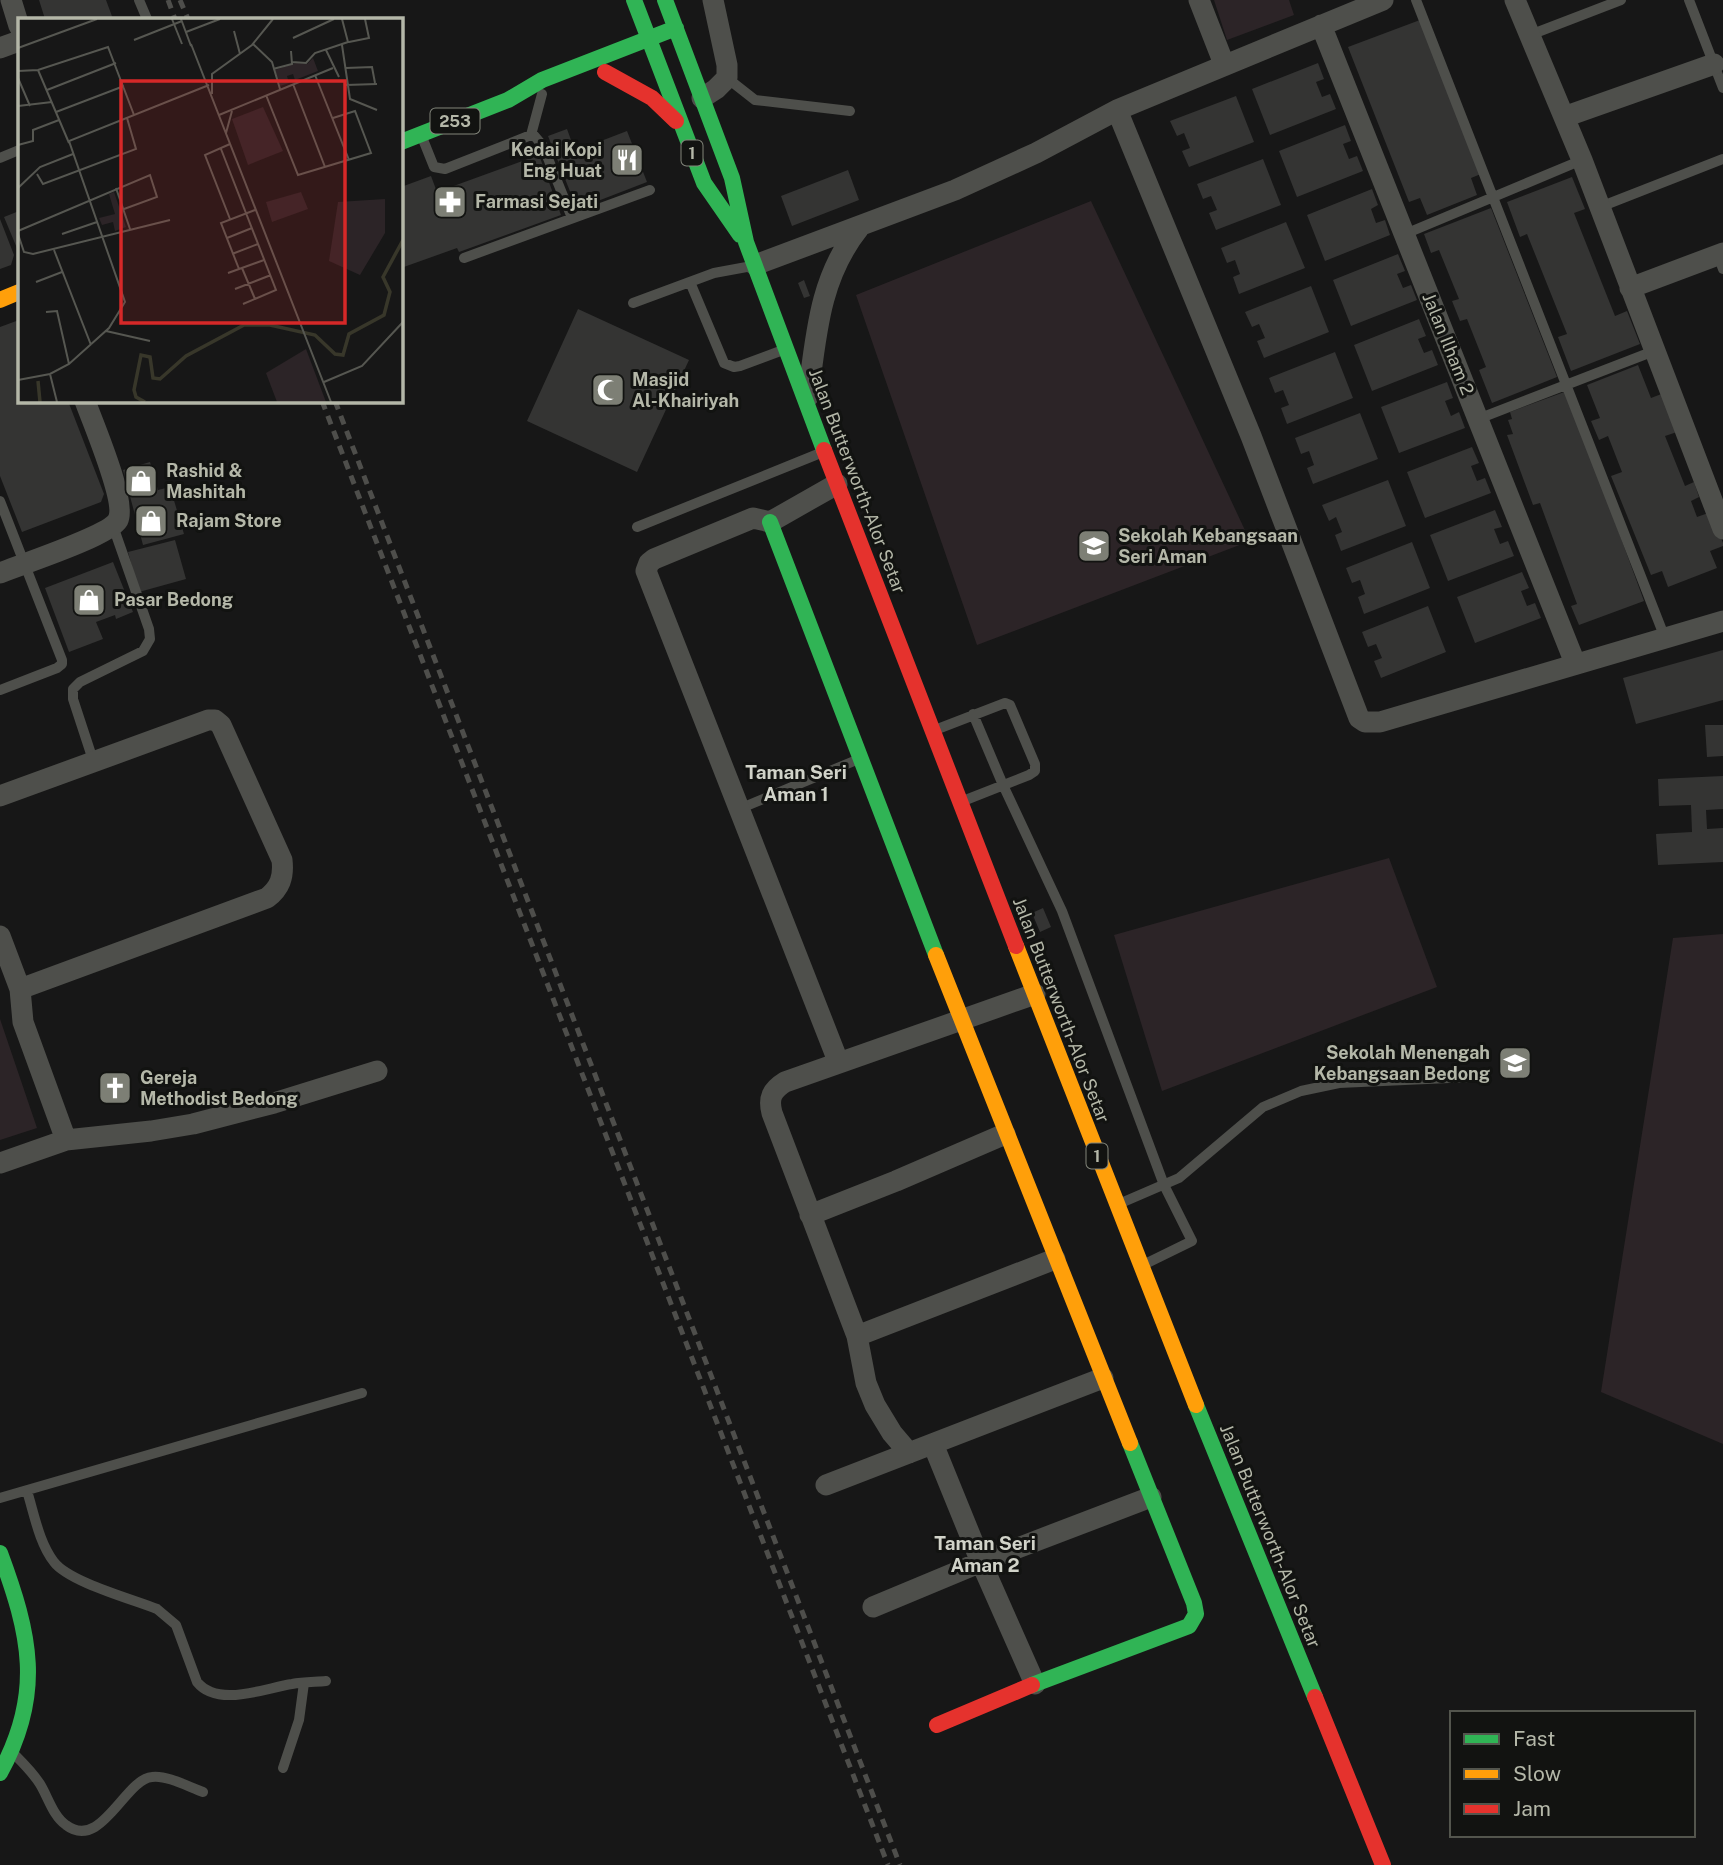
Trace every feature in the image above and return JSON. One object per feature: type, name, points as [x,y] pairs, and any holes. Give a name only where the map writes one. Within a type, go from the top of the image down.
[{"type":"main road","points":[[607,55],[623,28],[628,0]]},
{"type":"main road","name":"Jalan Butterworth-Alor Setar","points":[[634,0],[649,39],[642,59],[685,134],[709,193],[746,242]]},
{"type":"main road","name":"Jalan Butterworth-Alor Setar","points":[[665,0],[732,178],[746,242],[836,484],[1140,1266],[1381,1861]]},
{"type":"main road","name":"253","points":[[402,142],[508,100],[542,80],[676,28]]},
{"type":"main road","name":"253","points":[[508,100],[542,94],[682,45]]},
{"type":"main road","points":[[605,72],[632,85],[669,111],[685,134]]},
{"type":"main road","points":[[0,300],[18,292]]},
{"type":"main road","points":[[770,522],[1005,1134],[1194,1603],[1194,1621],[1189,1626],[1035,1684],[937,1725]]},
{"type":"main road","points":[[0,1553],[15,1593],[25,1632],[29,1667],[26,1706],[18,1738],[0,1773]]},
{"type":"street","points":[[11,0],[18,23]]},
{"type":"street","points":[[702,98],[727,78],[727,65],[713,0]]},
{"type":"street","points":[[1199,0],[1224,64]]},
{"type":"street","points":[[755,265],[859,228],[966,185],[1036,153],[1117,110],[1383,0]]},
{"type":"street","points":[[1515,0],[1582,160],[1723,529]]},
{"type":"street","name":"Jalan Ilham 2","points":[[1321,25],[1575,663]]},
{"type":"street","points":[[0,48],[18,41]]},
{"type":"street","points":[[1564,117],[1714,64]]},
{"type":"street","points":[[1117,110],[1251,436],[1359,718],[1366,722],[1380,722],[1723,621]]},
{"type":"street","points":[[807,406],[821,308],[832,269],[843,248],[859,228]]},
{"type":"street","points":[[1630,288],[1721,259]]},
{"type":"street","points":[[0,573],[102,533],[117,521],[120,512],[118,493],[85,402]]},
{"type":"street","points":[[836,484],[770,522],[753,518],[654,559],[646,571],[838,1061]]},
{"type":"street","points":[[0,796],[208,720],[219,722],[282,860],[280,883],[275,892],[267,898],[20,989]]},
{"type":"street","points":[[0,936],[20,989],[23,1022],[66,1140]]},
{"type":"street","points":[[909,1453],[892,1433],[875,1405],[866,1383],[857,1336],[772,1113],[770,1098],[773,1091],[785,1082],[838,1061],[1035,994]]},
{"type":"street","points":[[0,1163],[66,1140],[193,1124],[274,1103],[377,1071]]},
{"type":"street","points":[[810,1215],[1005,1134]]},
{"type":"street","points":[[857,1336],[1055,1259]]},
{"type":"street","points":[[826,1485],[1104,1378]]},
{"type":"street","points":[[933,1444],[1035,1684]]},
{"type":"street","points":[[873,1608],[981,1562],[1151,1497]]},
{"type":"lane","points":[[139,0],[147,18]]},
{"type":"lane","points":[[1416,0],[1665,638]]},
{"type":"lane","points":[[1530,35],[1621,0]]},
{"type":"lane","points":[[1689,0],[1723,88]]},
{"type":"lane","points":[[727,78],[755,100],[850,111]]},
{"type":"lane","points":[[421,135],[431,163],[441,170],[527,138],[533,133],[542,94]]},
{"type":"lane","points":[[533,133],[543,146],[572,218]]},
{"type":"lane","points":[[0,158],[18,150]]},
{"type":"lane","points":[[1600,207],[1723,159]]},
{"type":"lane","points":[[1405,234],[1582,160]]},
{"type":"lane","points":[[464,258],[650,190]]},
{"type":"lane","points":[[633,303],[723,270],[755,265]]},
{"type":"lane","points":[[690,282],[724,363],[740,366],[786,349]]},
{"type":"lane","points":[[1478,419],[1654,351]]},
{"type":"lane","points":[[637,527],[824,452]]},
{"type":"lane","points":[[0,501],[62,664],[0,690]]},
{"type":"lane","points":[[94,763],[73,699],[73,689],[80,682],[143,651],[150,639],[149,629],[113,526]]},
{"type":"lane","points":[[933,731],[1000,704],[1010,705],[1035,764],[1035,771],[960,802]]},
{"type":"lane","points":[[974,714],[1003,785],[1062,911],[1164,1185],[1192,1241],[1140,1266]]},
{"type":"lane","points":[[739,809],[861,758]]},
{"type":"lane","points":[[1116,1205],[1179,1178],[1263,1107],[1301,1091],[1339,1083],[1471,1077]]},
{"type":"lane","points":[[0,1498],[362,1393]]},
{"type":"lane","points":[[27,1490],[54,1563],[67,1573],[157,1609],[169,1617],[176,1625],[197,1682],[203,1689],[216,1694],[236,1695],[326,1681]]},
{"type":"lane","points":[[283,1768],[299,1720],[304,1683]]},
{"type":"lane","points":[[11,1751],[40,1784],[60,1820],[69,1828],[80,1831],[107,1818],[140,1780],[152,1776],[203,1793]]},
{"type":"shaded area","points":[[1214,0],[1289,0],[1294,15],[1227,40]]},
{"type":"shaded area","points":[[1091,201],[1250,541],[977,645],[856,295]]},
{"type":"shaded area","points":[[1389,858],[1437,987],[1162,1091],[1114,935]]},
{"type":"shaded area","points":[[1723,934],[1723,1444],[1601,1392],[1673,938]]},
{"type":"shaded area","points":[[0,1019],[37,1128],[0,1140]]},
{"type":"building","points":[[39,0],[106,0],[113,18],[45,18]]},
{"type":"building","points":[[1420,20],[1481,174],[1471,178],[1477,195],[1427,215],[1420,198],[1409,202],[1348,47]]},
{"type":"building","points":[[1318,63],[1324,79],[1316,82],[1322,97],[1330,94],[1336,109],[1270,135],[1252,89]]},
{"type":"building","points":[[1236,96],[1254,142],[1189,167],[1182,151],[1190,148],[1184,133],[1177,136],[1170,121]]},
{"type":"building","points":[[1345,125],[1351,141],[1343,144],[1349,159],[1357,156],[1363,171],[1297,197],[1279,151]]},
{"type":"building","points":[[567,129],[575,151],[627,131],[647,182],[577,209],[548,136]]},
{"type":"building","points":[[539,155],[561,215],[459,252],[457,248],[402,268],[402,187],[431,176],[437,192]]},
{"type":"building","points":[[1263,159],[1281,205],[1216,230],[1209,213],[1217,210],[1211,196],[1203,199],[1197,184]]},
{"type":"building","points":[[848,170],[859,200],[792,226],[781,196]]},
{"type":"building","points":[[1572,177],[1585,209],[1574,213],[1615,316],[1627,311],[1640,344],[1571,371],[1558,337],[1567,334],[1527,234],[1520,237],[1507,202]]},
{"type":"building","points":[[1372,189],[1378,205],[1371,209],[1376,223],[1385,220],[1390,235],[1325,261],[1307,215]]},
{"type":"building","points":[[1491,208],[1557,377],[1492,403],[1479,370],[1486,367],[1467,319],[1460,321],[1452,301],[1459,299],[1439,250],[1431,253],[1424,234]]},
{"type":"building","points":[[18,211],[18,251],[4,217]]},
{"type":"building","points":[[0,219],[14,255],[11,265],[0,269]]},
{"type":"building","points":[[1286,222],[1305,268],[1239,294],[1233,277],[1240,274],[1235,260],[1227,263],[1221,248]]},
{"type":"building","points":[[1398,254],[1405,271],[1397,274],[1403,288],[1411,285],[1417,300],[1351,326],[1333,280]]},
{"type":"building","points":[[804,280],[810,296],[804,298],[798,283]]},
{"type":"building","points":[[1311,286],[1329,332],[1264,358],[1257,341],[1265,338],[1259,324],[1252,327],[1245,312]]},
{"type":"building","name":"Masjid Al-Khairiyah","points":[[578,309],[689,360],[637,472],[527,421]]},
{"type":"building","points":[[1419,319],[1426,336],[1418,339],[1424,353],[1432,350],[1438,365],[1372,391],[1354,345]]},
{"type":"building","points":[[18,320],[18,402],[68,402],[104,494],[101,502],[22,532],[0,476],[0,327]]},
{"type":"building","points":[[1335,352],[1353,398],[1287,424],[1281,408],[1289,405],[1283,390],[1275,393],[1269,378]]},
{"type":"building","points":[[1638,365],[1651,398],[1664,393],[1680,431],[1665,436],[1685,486],[1694,482],[1699,497],[1691,501],[1697,517],[1711,512],[1723,543],[1723,546],[1710,551],[1717,568],[1668,587],[1662,571],[1651,575],[1611,476],[1622,472],[1608,436],[1599,440],[1591,421],[1600,418],[1587,385]]},
{"type":"building","points":[[1447,382],[1453,398],[1445,401],[1451,416],[1459,412],[1465,428],[1399,453],[1381,407]]},
{"type":"building","points":[[1567,391],[1644,601],[1579,625],[1571,606],[1577,604],[1540,503],[1533,505],[1507,435],[1513,434],[1508,420],[1512,419],[1510,412]]},
{"type":"building","points":[[1360,413],[1378,459],[1313,484],[1307,468],[1314,465],[1309,451],[1301,454],[1295,438]]},
{"type":"building","points":[[1472,447],[1479,463],[1471,466],[1477,481],[1485,478],[1491,493],[1425,518],[1407,472]]},
{"type":"building","points":[[150,462],[158,490],[170,487],[184,534],[143,545],[123,470]]},
{"type":"building","points":[[1388,480],[1406,526],[1341,551],[1335,535],[1342,532],[1336,517],[1329,521],[1322,505]]},
{"type":"building","points":[[1495,510],[1502,527],[1494,529],[1500,544],[1508,541],[1514,556],[1448,581],[1430,535]]},
{"type":"building","points":[[175,540],[186,579],[139,592],[128,552]]},
{"type":"building","points":[[1412,542],[1430,588],[1364,614],[1358,597],[1365,594],[1360,580],[1352,583],[1346,568]]},
{"type":"building","name":"Pasar Bedong","points":[[113,562],[133,612],[116,619],[115,615],[96,622],[103,639],[69,652],[45,588]]},
{"type":"building","points":[[1522,572],[1529,588],[1521,591],[1527,606],[1535,603],[1541,618],[1475,643],[1457,597]]},
{"type":"building","points":[[1428,606],[1446,652],[1381,678],[1374,661],[1382,658],[1376,644],[1368,647],[1362,632]]},
{"type":"building","points":[[1723,650],[1723,700],[1636,724],[1623,678]]},
{"type":"building","points":[[1705,725],[1723,725],[1723,756],[1707,757]]},
{"type":"building","points":[[1723,776],[1723,809],[1706,810],[1707,829],[1723,828],[1723,862],[1658,865],[1656,834],[1692,832],[1691,805],[1659,806],[1658,779]]},
{"type":"building","points":[[1043,908],[1051,927],[1040,932],[1032,913]]},
{"type":"railway","points":[[168,0],[175,18]]},
{"type":"railway","points":[[180,0],[188,18]]},
{"type":"railway","points":[[322,402],[888,1865]]},
{"type":"railway","points":[[335,402],[900,1865]]},
{"type":"traffic: fast","points":[[634,0],[704,183],[740,235]]},
{"type":"traffic: fast","points":[[665,0],[732,178],[746,242],[824,450]]},
{"type":"traffic: fast","points":[[402,142],[508,100],[542,80],[676,28]]},
{"type":"traffic: fast","points":[[770,522],[936,955]]},
{"type":"traffic: fast","points":[[1196,1405],[1315,1697]]},
{"type":"traffic: fast","points":[[1032,1685],[1189,1626],[1196,1614],[1130,1443]]},
{"type":"traffic: fast","points":[[0,1553],[19,1610],[28,1663],[23,1716],[14,1744],[0,1773]]},
{"type":"traffic: slow","points":[[0,300],[18,292]]},
{"type":"traffic: slow","points":[[1016,946],[1196,1405]]},
{"type":"traffic: slow","points":[[936,955],[1130,1443]]},
{"type":"traffic: jam","points":[[605,72],[652,98],[676,121]]},
{"type":"traffic: jam","points":[[824,450],[1016,946]]},
{"type":"traffic: jam","points":[[937,1725],[1032,1685]]},
{"type":"traffic: jam","points":[[1315,1697],[1383,1865]]},
{"type":"place","name":"Kedai Kopi Eng Huat","points":[[627,160]]},
{"type":"place","name":"Farmasi Sejati","points":[[450,202]]},
{"type":"place","name":"Masjid Al-Khairiyah","points":[[608,390]]},
{"type":"place","name":"Rashid & Mashitah","points":[[141,481]]},
{"type":"place","name":"Rajam Store","points":[[151,521]]},
{"type":"place","name":"Sekolah Kebangsaan Seri Aman","points":[[1094,546]]},
{"type":"place","name":"Pasar Bedong","points":[[89,600]]},
{"type":"place","name":"Sekolah Menengah Kebangsaan Bedong","points":[[1515,1063]]},
{"type":"place","name":"Gereja Methodist Bedong","points":[[115,1088]]},
{"type":"district","name":"Taman Seri Aman 1","points":[[796,783]]},
{"type":"district","name":"Taman Seri Aman 2","points":[[985,1554]]}]
